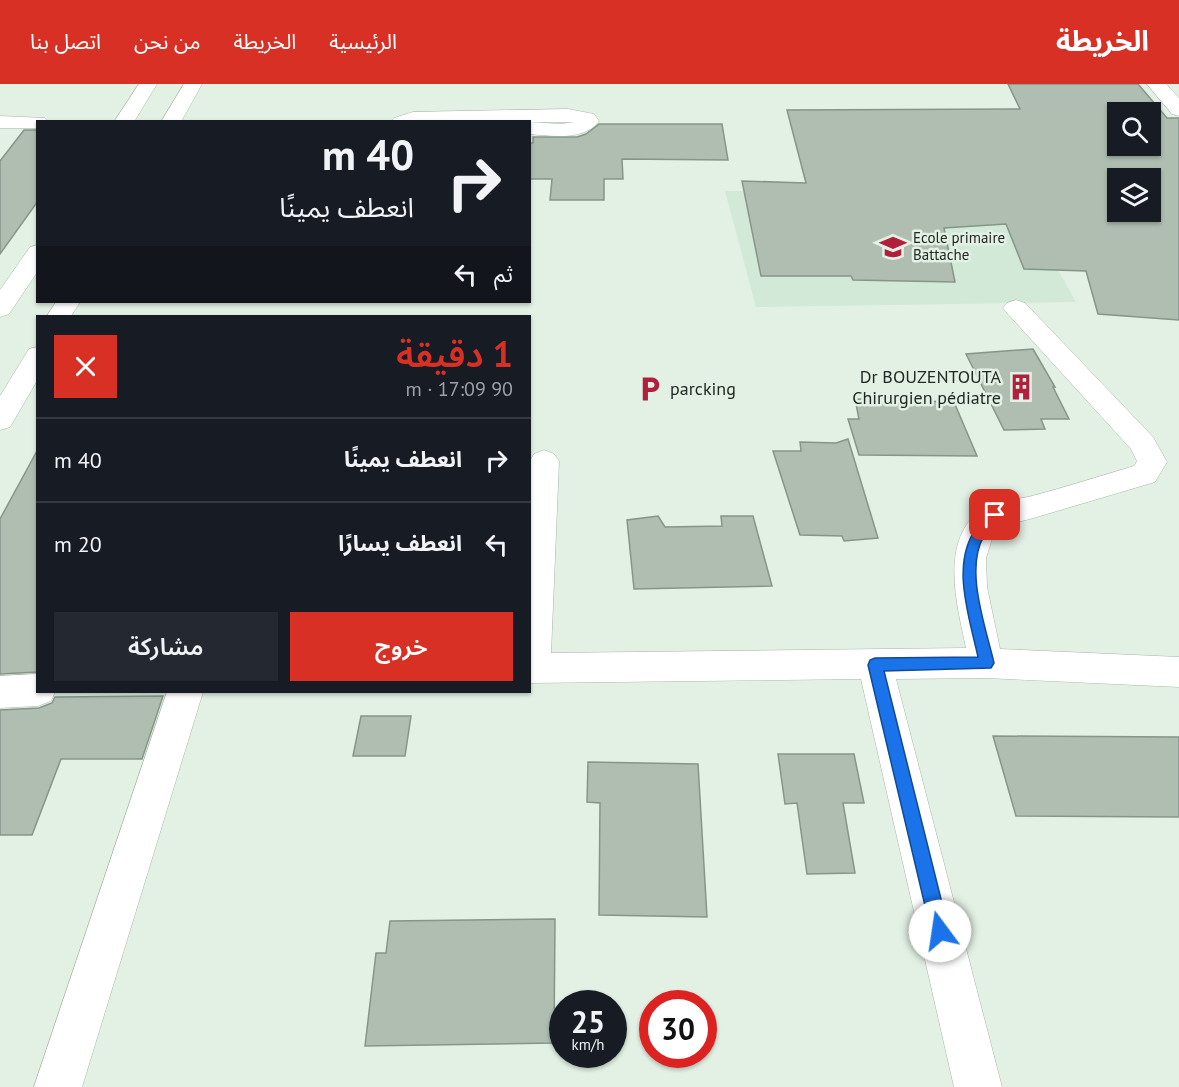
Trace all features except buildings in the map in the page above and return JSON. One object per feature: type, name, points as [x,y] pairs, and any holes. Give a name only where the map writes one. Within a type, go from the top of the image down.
[{"type":"street","points":[[127,120],[148,84]]},
{"type":"street","points":[[172,120],[193,84]]},
{"type":"street","points":[[1156,84],[1179,110]]},
{"type":"street","points":[[407,120],[413,118],[568,115],[587,117],[589,121],[571,129],[531,128]]},
{"type":"street","points":[[0,122],[36,122]]},
{"type":"street","points":[[0,309],[36,255]]},
{"type":"street","points":[[986,663],[970,586],[970,558],[978,534],[995,515],[1030,508],[1144,474],[1152,462],[1143,444],[1016,308]]},
{"type":"street","points":[[0,420],[36,357]]},
{"type":"street","points":[[544,461],[531,668],[986,663],[1179,672]]},
{"type":"street","points":[[875,665],[978,1087]]},
{"type":"street","points":[[0,692],[36,690]]},
{"type":"street","points":[[58,1087],[185,693]]},
{"type":"shaded area","name":"Ecole primaire Battache","points":[[1013,189],[1076,302],[756,307],[725,191]]},
{"type":"place","name":"Ecole primaire Battache","points":[[893,247]]},
{"type":"place","name":"Dr BOUZENTOUTA Chirurgien pédiatre","points":[[1021,387]]},
{"type":"place","name":"parcking","points":[[650,389]]},
{"type":"route","points":[[940,931],[875,665],[986,663],[970,586],[970,558],[978,534],[995,515]]}]
